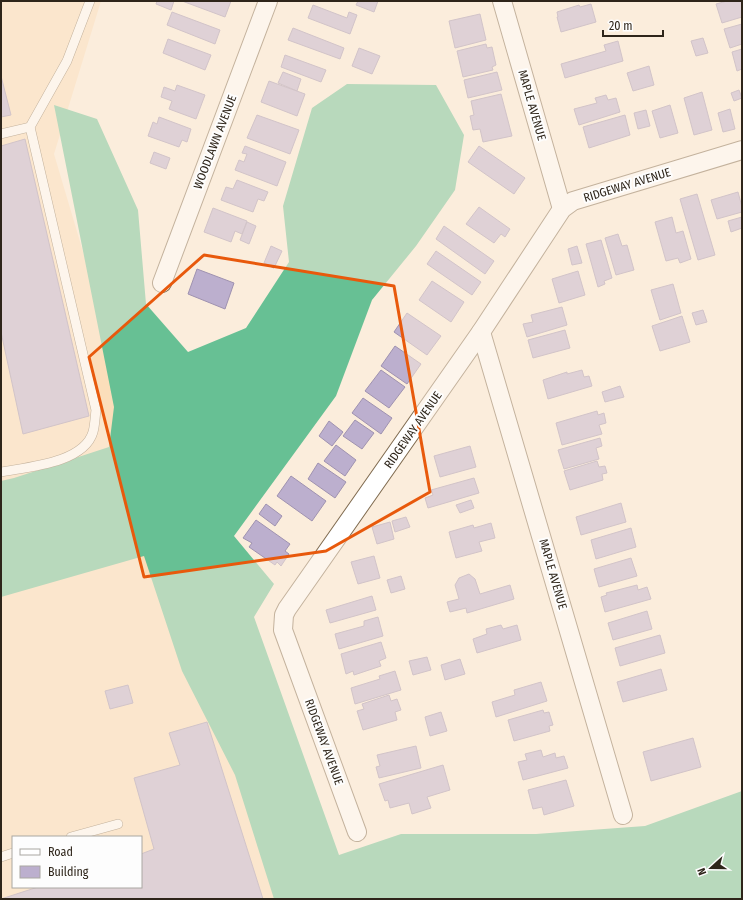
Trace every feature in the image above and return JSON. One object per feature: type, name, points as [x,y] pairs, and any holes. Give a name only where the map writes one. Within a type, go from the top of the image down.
[{"type":"street","name":"WOODLAWN AVENUE","points":[[162,283],[268,1]]},
{"type":"street","name":"MAPLE AVENUE","points":[[502,1],[562,209]]},
{"type":"street","name":"RIDGEWAY AVENUE","points":[[357,832],[283,630],[284,615],[287,609],[481,332],[562,209],[573,201],[742,150]]},
{"type":"street","name":"MAPLE AVENUE","points":[[481,332],[623,815]]},
{"type":"lane","points":[[1,472],[43,464],[68,457],[84,449],[93,432],[96,410],[30,127],[67,61],[90,1]]},
{"type":"lane","points":[[1,134],[30,127]]},
{"type":"lane","points":[[75,836],[118,824]]},
{"type":"lane","points":[[1,857],[12,853]]},
{"type":"highlighted area","points":[[204,255],[394,286],[430,492],[326,551],[144,577],[89,357]]},
{"type":"shaded area","points":[[1,1],[101,1],[54,154],[205,663],[288,899],[1,899]]},
{"type":"green space","points":[[347,84],[436,85],[464,135],[455,190],[416,246],[372,300],[336,396],[234,536],[274,584],[254,617],[339,855],[401,834],[536,834],[645,826],[742,791],[742,899],[274,899],[235,775],[182,671],[144,556],[1,597],[1,481],[109,447],[114,407],[54,105],[97,119],[138,210],[146,304],[188,352],[246,328],[289,262],[283,206],[312,108]]},
{"type":"building","points":[[157,1],[174,1],[171,10],[156,4]]},
{"type":"building","points":[[182,1],[231,1],[225,17]]},
{"type":"building","points":[[358,1],[378,1],[374,12],[356,5]]},
{"type":"building","points":[[727,1],[742,1],[742,17],[722,23],[716,4]]},
{"type":"building","points":[[591,4],[596,22],[561,32],[557,12],[579,5],[580,7]]},
{"type":"building","points":[[313,5],[347,18],[349,12],[357,15],[350,34],[308,18]]},
{"type":"building","points":[[172,12],[220,30],[215,44],[167,25]]},
{"type":"building","points":[[480,14],[486,40],[455,48],[449,21]]},
{"type":"building","points":[[742,24],[742,44],[730,48],[724,29]]},
{"type":"building","points":[[293,28],[344,48],[340,59],[288,40]]},
{"type":"building","points":[[703,38],[708,53],[696,56],[691,41]]},
{"type":"building","points":[[168,39],[211,55],[205,70],[163,53]]},
{"type":"building","points":[[618,41],[623,61],[565,78],[561,64],[606,51],[604,45]]},
{"type":"building","points":[[486,44],[487,48],[492,47],[496,65],[492,67],[493,70],[463,77],[457,51]]},
{"type":"building","points":[[359,48],[380,56],[372,74],[352,66]]},
{"type":"building","points":[[742,49],[742,69],[737,71],[732,52]]},
{"type":"building","points":[[285,55],[326,70],[321,82],[281,67]]},
{"type":"building","points":[[649,66],[654,85],[633,91],[627,73]]},
{"type":"building","points":[[283,72],[301,79],[297,91],[278,83]]},
{"type":"building","points":[[497,72],[502,90],[468,98],[464,80]]},
{"type":"building","points":[[1,76],[11,115],[1,117]]},
{"type":"building","points":[[269,81],[305,94],[297,116],[261,102]]},
{"type":"building","points":[[177,85],[205,95],[196,119],[169,109],[172,101],[161,97],[164,87],[175,91]]},
{"type":"building","points":[[739,90],[742,98],[734,101],[731,93]]},
{"type":"building","points":[[702,92],[712,130],[694,135],[684,98]]},
{"type":"building","points":[[501,94],[512,136],[483,142],[480,129],[473,130],[470,116],[474,115],[471,101]]},
{"type":"building","points":[[606,95],[608,100],[616,98],[620,112],[579,125],[574,109],[597,103],[595,98]]},
{"type":"building","points":[[670,105],[678,133],[660,138],[652,111]]},
{"type":"building","points":[[730,109],[735,129],[723,132],[718,113]]},
{"type":"building","points":[[646,110],[650,126],[638,129],[634,113]]},
{"type":"building","points":[[257,115],[299,130],[290,154],[247,138]]},
{"type":"building","points":[[625,115],[630,135],[589,148],[583,127]]},
{"type":"building","points":[[159,117],[191,129],[187,142],[182,140],[179,147],[148,136],[153,122],[157,124]]},
{"type":"building","points":[[25,139],[89,416],[23,434],[1,332],[1,146]]},
{"type":"building","points":[[245,146],[286,162],[277,186],[235,170],[239,160],[244,162],[247,154],[242,153]]},
{"type":"building","points":[[479,146],[525,178],[514,194],[468,162]]},
{"type":"building","points":[[154,152],[170,158],[166,169],[150,163]]},
{"type":"building","points":[[237,180],[268,192],[264,201],[258,199],[253,212],[221,200],[226,187],[233,189]]},
{"type":"building","points":[[738,192],[742,212],[717,219],[711,200]]},
{"type":"building","points":[[697,194],[715,255],[698,260],[680,199]]},
{"type":"building","points":[[479,207],[510,229],[505,237],[501,234],[494,243],[466,224]]},
{"type":"building","points":[[213,208],[247,221],[242,234],[235,231],[231,242],[204,232]]},
{"type":"building","points":[[672,217],[676,233],[683,231],[691,259],[680,263],[678,258],[666,261],[655,222]]},
{"type":"building","points":[[742,217],[742,228],[731,232],[728,221]]},
{"type":"building","points":[[247,222],[256,226],[249,244],[240,240]]},
{"type":"building","points":[[444,226],[494,261],[485,274],[436,239]]},
{"type":"building","points":[[618,234],[622,246],[627,245],[634,270],[616,275],[605,238]]},
{"type":"building","points":[[601,240],[612,278],[604,281],[605,284],[598,287],[586,244]]},
{"type":"building","points":[[271,246],[282,251],[274,268],[264,263]]},
{"type":"building","points":[[577,246],[582,263],[572,265],[568,249]]},
{"type":"building","points":[[436,251],[481,282],[472,295],[427,264]]},
{"type":"building","points":[[197,269],[234,283],[225,309],[188,294]]},
{"type":"building","points":[[578,271],[585,295],[559,303],[552,279]]},
{"type":"building","points":[[432,281],[464,302],[451,322],[419,300]]},
{"type":"building","points":[[673,284],[681,313],[660,320],[651,290]]},
{"type":"building","points":[[562,307],[567,325],[527,337],[523,324],[533,322],[531,315]]},
{"type":"building","points":[[703,310],[707,322],[696,325],[692,313]]},
{"type":"building","points":[[407,313],[441,336],[427,355],[394,332]]},
{"type":"building","points":[[682,316],[690,342],[660,351],[652,326]]},
{"type":"building","points":[[565,330],[570,348],[533,358],[528,340]]},
{"type":"building","points":[[395,346],[421,364],[407,384],[381,366]]},
{"type":"building","points":[[381,370],[405,387],[389,408],[365,391]]},
{"type":"building","points":[[582,370],[584,377],[589,376],[592,386],[548,399],[543,380],[567,372],[567,374]]},
{"type":"building","points":[[620,386],[624,397],[605,402],[602,392]]},
{"type":"building","points":[[363,398],[392,418],[381,434],[352,413]]},
{"type":"building","points":[[597,411],[598,415],[604,413],[606,423],[599,425],[602,434],[562,445],[556,423]]},
{"type":"building","points":[[355,420],[374,433],[362,449],[343,436]]},
{"type":"building","points":[[329,421],[343,432],[332,446],[319,436]]},
{"type":"building","points":[[600,438],[602,446],[596,448],[599,459],[564,469],[558,450]]},
{"type":"building","points":[[336,445],[356,460],[345,476],[324,461]]},
{"type":"building","points":[[470,446],[476,467],[440,477],[434,456]]},
{"type":"building","points":[[597,461],[599,467],[605,466],[607,473],[602,474],[603,480],[570,490],[564,471]]},
{"type":"building","points":[[318,463],[346,482],[335,498],[308,479]]},
{"type":"building","points":[[291,476],[326,501],[312,521],[277,496]]},
{"type":"building","points":[[474,478],[479,493],[428,508],[425,498],[433,495],[431,490]]},
{"type":"building","points":[[471,500],[474,508],[460,513],[456,505]]},
{"type":"building","points":[[621,503],[626,522],[581,535],[576,517]]},
{"type":"building","points":[[266,504],[282,516],[275,526],[259,514]]},
{"type":"building","points":[[406,517],[410,527],[395,532],[392,521]]},
{"type":"building","points":[[256,520],[290,544],[285,551],[289,554],[281,566],[277,562],[275,565],[249,547],[252,543],[243,538]]},
{"type":"building","points":[[390,522],[394,539],[377,544],[372,527]]},
{"type":"building","points":[[491,523],[495,538],[479,542],[482,551],[456,558],[449,532],[473,525],[474,528]]},
{"type":"building","points":[[631,528],[636,547],[596,559],[591,540]]},
{"type":"building","points":[[374,556],[380,578],[358,584],[351,562]]},
{"type":"building","points":[[631,558],[637,576],[599,587],[594,569]]},
{"type":"building","points":[[469,574],[475,579],[480,594],[510,585],[514,599],[467,613],[466,608],[450,612],[447,602],[459,599],[455,585],[459,578]]},
{"type":"building","points":[[401,576],[405,589],[391,593],[387,580]]},
{"type":"building","points":[[637,585],[638,590],[647,587],[651,599],[605,612],[601,597],[607,595],[606,593]]},
{"type":"building","points":[[372,596],[376,610],[330,623],[326,610]]},
{"type":"building","points":[[647,611],[652,629],[613,640],[608,623]]},
{"type":"building","points":[[378,617],[383,636],[339,649],[335,634],[364,626],[364,621]]},
{"type":"building","points":[[501,625],[503,629],[517,625],[521,640],[477,653],[473,639],[487,634],[486,629]]},
{"type":"building","points":[[660,635],[665,653],[620,666],[615,648]]},
{"type":"building","points":[[381,642],[386,658],[379,661],[381,666],[354,675],[353,671],[346,674],[341,654]]},
{"type":"building","points":[[427,657],[431,670],[413,675],[409,661]]},
{"type":"building","points":[[460,659],[465,674],[445,680],[441,665]]},
{"type":"building","points":[[661,669],[667,690],[623,702],[617,682]]},
{"type":"building","points":[[395,671],[401,690],[355,704],[351,688],[380,679],[379,676]]},
{"type":"building","points":[[541,682],[547,701],[496,717],[492,702],[515,695],[514,690]]},
{"type":"building","points":[[128,685],[133,703],[110,709],[105,691]]},
{"type":"building","points":[[389,695],[391,701],[397,699],[401,710],[395,712],[397,720],[363,730],[357,711],[364,709],[362,704]]},
{"type":"building","points":[[543,710],[544,713],[549,712],[553,725],[549,726],[550,731],[514,741],[508,720]]},
{"type":"building","points":[[441,712],[447,731],[430,736],[425,717]]},
{"type":"building","points":[[207,722],[263,899],[1,899],[35,888],[142,888],[142,854],[154,849],[134,778],[180,765],[169,733]]},
{"type":"building","points":[[693,738],[701,767],[651,781],[643,752]]},
{"type":"building","points":[[416,746],[421,768],[379,778],[376,767],[380,766],[377,755]]},
{"type":"building","points":[[541,750],[543,757],[555,753],[556,758],[564,756],[568,768],[523,780],[518,762],[527,760],[525,754]]},
{"type":"building","points":[[443,765],[450,790],[427,797],[431,808],[412,814],[409,803],[390,808],[388,800],[385,801],[379,784]]},
{"type":"building","points":[[566,780],[574,806],[544,815],[542,807],[533,809],[528,790]]}]
